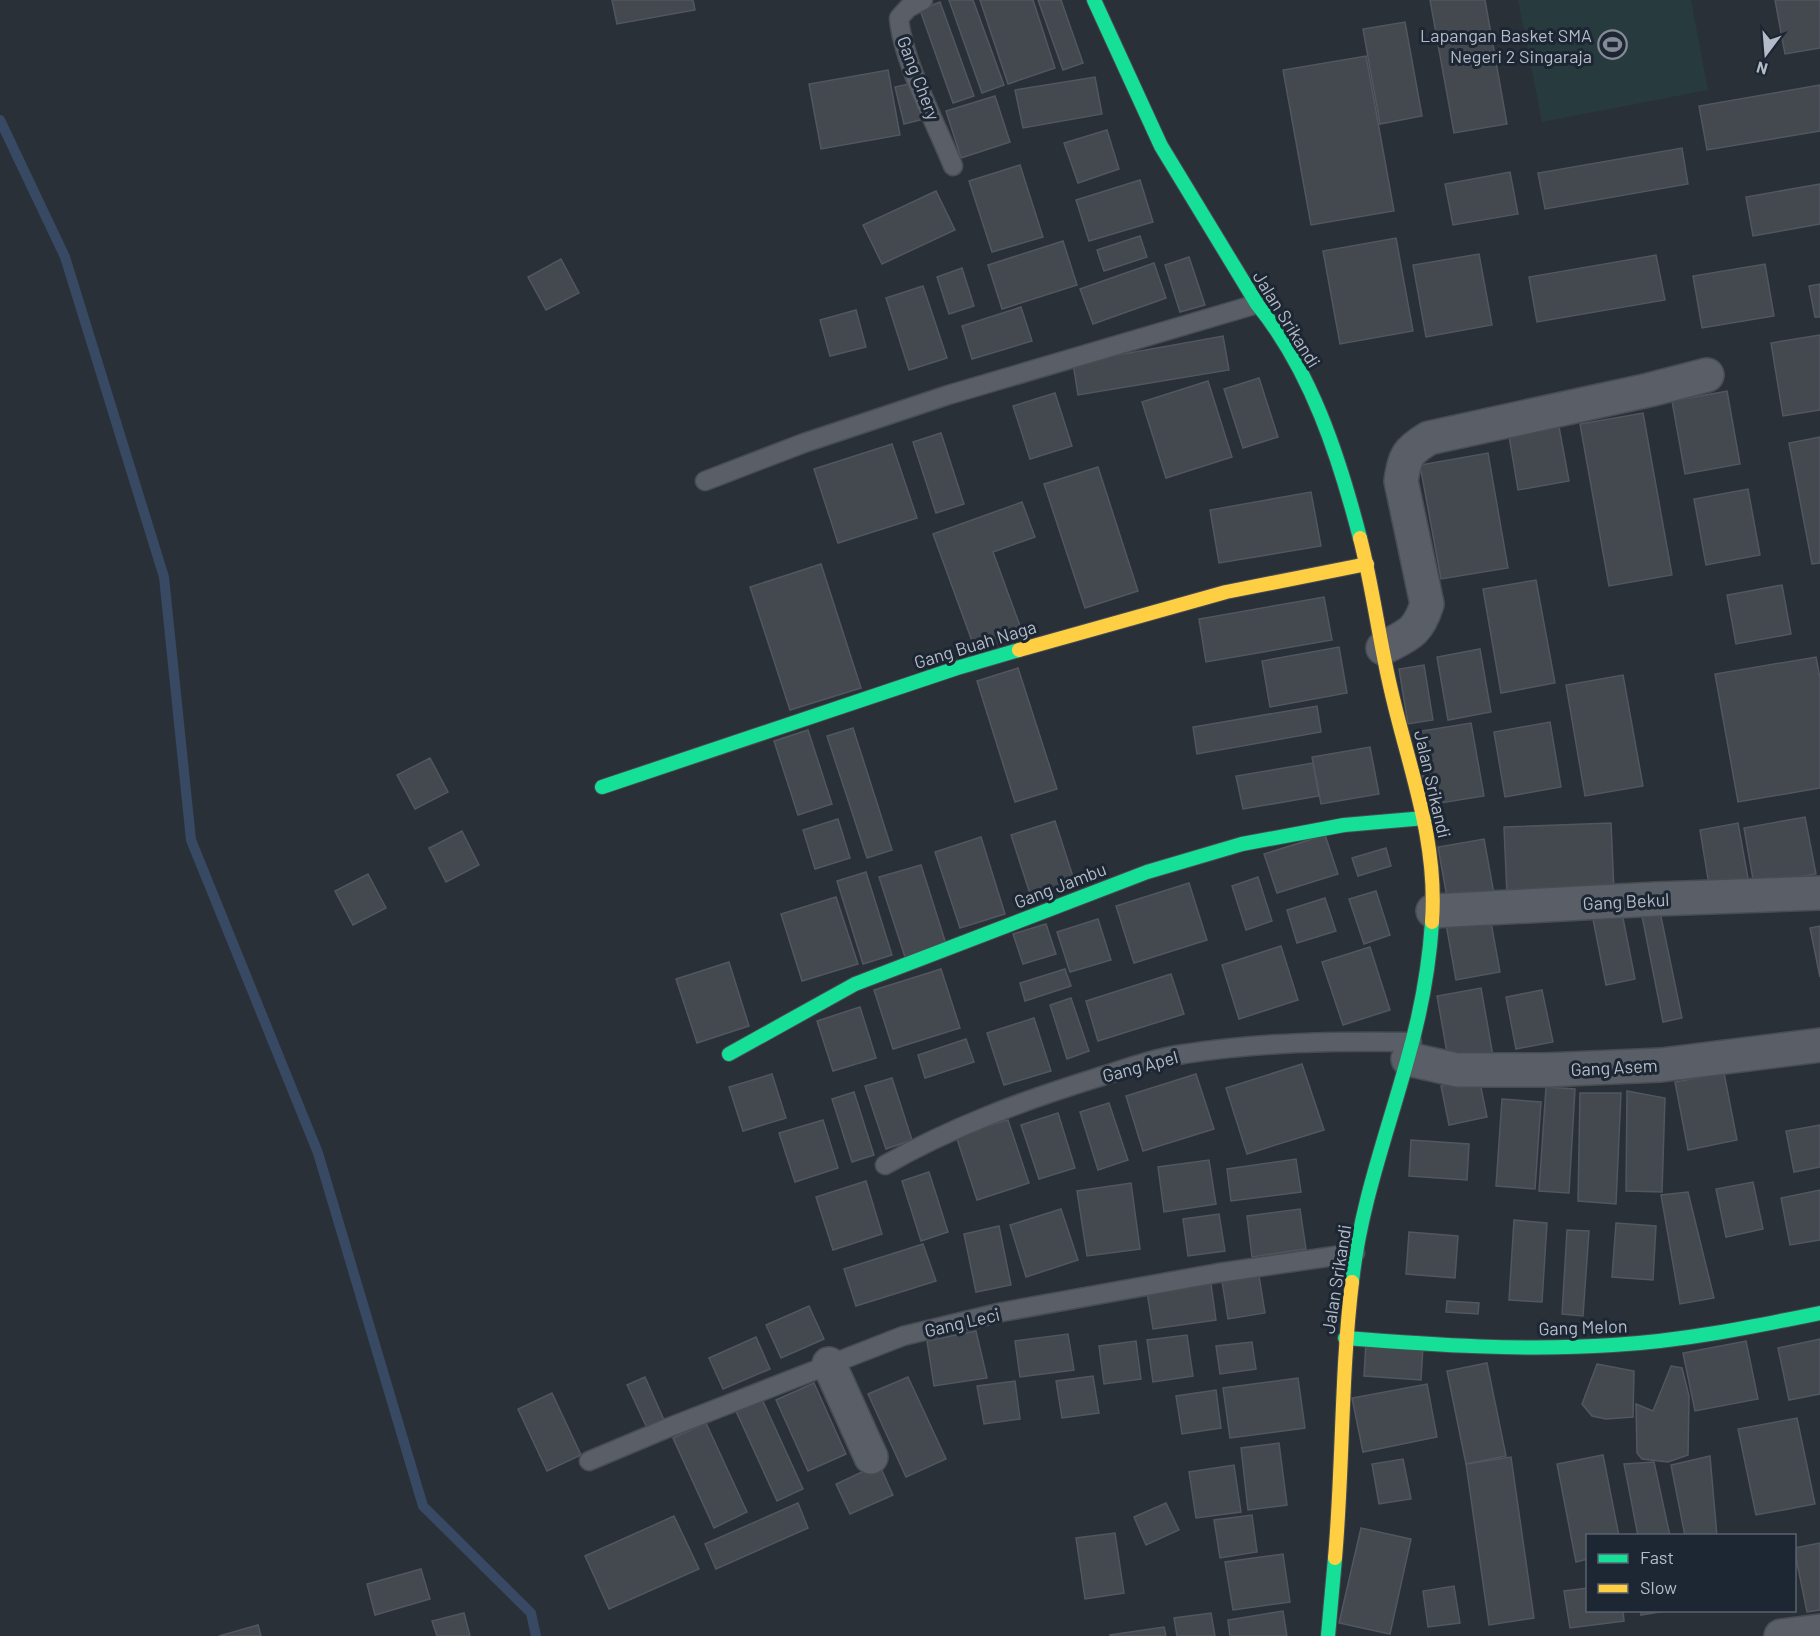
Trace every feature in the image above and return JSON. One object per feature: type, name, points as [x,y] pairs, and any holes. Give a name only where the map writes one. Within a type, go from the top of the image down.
[{"type":"street","name":"Jalan Srikandi","points":[[1094,0],[1161,146],[1257,304],[1295,360],[1320,415],[1346,483],[1367,564],[1391,690],[1425,818],[1432,862],[1433,911],[1429,964],[1410,1050],[1377,1164],[1355,1253],[1345,1338],[1339,1510],[1328,1636]]},
{"type":"street","points":[[1383,648],[1414,631],[1428,604],[1401,481],[1403,464],[1412,448],[1429,438],[1649,390],[1707,375]]},
{"type":"street","name":"Gang Buah Naga","points":[[602,787],[793,721],[990,658],[1226,592],[1367,564]]},
{"type":"street","name":"Gang Jambu","points":[[729,1054],[855,984],[1147,872],[1242,843],[1344,825],[1425,818]]},
{"type":"street","name":"Gang Bekul","points":[[1433,911],[1820,893]]},
{"type":"street","name":"Gang Asem","points":[[1410,1050],[1456,1070],[1545,1070],[1661,1065],[1820,1045]]},
{"type":"street","name":"Gang Melon","points":[[1345,1338],[1508,1348],[1587,1347],[1659,1341],[1820,1313]]},
{"type":"street","points":[[829,1364],[872,1457]]},
{"type":"street","points":[[1781,1636],[1820,1631]]},
{"type":"lane","name":"Gang Chery","points":[[923,0],[908,8],[899,18],[900,32],[954,166]]},
{"type":"lane","points":[[705,481],[804,443],[905,409],[1018,373],[1257,304]]},
{"type":"lane","name":"Gang Apel","points":[[885,1165],[966,1124],[1033,1097],[1181,1054],[1244,1046],[1304,1042],[1410,1050]]},
{"type":"lane","name":"Gang Leci","points":[[589,1461],[664,1429],[895,1339],[1014,1310],[1218,1274],[1355,1253]]},
{"type":"green space","name":"Lapangan Basket SMA Negeri 2 Singaraja","points":[[1518,0],[1691,0],[1708,90],[1542,122]]},
{"type":"building","points":[[612,0],[693,0],[695,10],[617,24]]},
{"type":"building","points":[[949,0],[973,0],[1004,85],[982,93]]},
{"type":"building","points":[[980,0],[1033,0],[1055,68],[1008,84]]},
{"type":"building","points":[[1038,0],[1061,0],[1083,63],[1063,70]]},
{"type":"building","points":[[1430,0],[1485,0],[1507,124],[1454,133]]},
{"type":"building","points":[[1775,0],[1820,0],[1820,48],[1785,54]]},
{"type":"building","points":[[940,2],[974,96],[953,103],[920,10]]},
{"type":"building","points":[[1405,22],[1422,116],[1380,124],[1363,29]]},
{"type":"building","points":[[1366,56],[1394,211],[1311,225],[1283,70]]},
{"type":"building","points":[[888,70],[900,135],[821,149],[809,84]]},
{"type":"building","points":[[1095,77],[1102,114],[1023,128],[1015,90]]},
{"type":"building","points":[[914,83],[924,119],[904,124],[895,87]]},
{"type":"building","points":[[1820,85],[1820,131],[1707,150],[1699,106]]},
{"type":"building","points":[[995,96],[1010,142],[961,158],[946,111]]},
{"type":"building","points":[[1107,130],[1119,169],[1078,183],[1064,143]]},
{"type":"building","points":[[1682,148],[1688,184],[1545,209],[1538,173]]},
{"type":"building","points":[[1020,165],[1043,237],[992,252],[969,181]]},
{"type":"building","points":[[1510,172],[1518,214],[1453,225],[1445,184]]},
{"type":"building","points":[[1140,180],[1153,222],[1089,241],[1076,200]]},
{"type":"building","points":[[1820,184],[1820,224],[1753,236],[1746,197]]},
{"type":"building","points":[[936,191],[955,230],[882,264],[863,225]]},
{"type":"building","points":[[1140,236],[1147,257],[1104,271],[1097,250]]},
{"type":"building","points":[[1396,238],[1413,331],[1340,344],[1323,251]]},
{"type":"building","points":[[1063,241],[1077,285],[1002,309],[988,265]]},
{"type":"building","points":[[1479,254],[1492,325],[1426,337],[1413,265]]},
{"type":"building","points":[[1656,255],[1665,300],[1537,322],[1529,277]]},
{"type":"building","points":[[1189,257],[1205,305],[1180,312],[1165,265]]},
{"type":"building","points":[[561,259],[579,293],[546,310],[528,277]]},
{"type":"building","points":[[1154,263],[1166,298],[1093,324],[1080,289]]},
{"type":"building","points":[[1765,264],[1774,316],[1702,328],[1693,276]]},
{"type":"building","points":[[962,268],[974,306],[949,314],[937,277]]},
{"type":"building","points":[[1820,284],[1820,317],[1815,317],[1809,286]]},
{"type":"building","points":[[923,286],[947,358],[909,370],[886,298]]},
{"type":"building","points":[[1021,307],[1032,341],[972,359],[962,326]]},
{"type":"building","points":[[856,310],[866,347],[830,356],[820,320]]},
{"type":"building","points":[[1820,335],[1820,410],[1783,416],[1771,343]]},
{"type":"building","points":[[1223,336],[1229,370],[1078,395],[1073,363]]},
{"type":"building","points":[[1259,378],[1278,437],[1243,448],[1224,389]]},
{"type":"building","points":[[1208,381],[1232,457],[1166,478],[1142,402]]},
{"type":"building","points":[[1727,391],[1740,464],[1685,474],[1672,401]]},
{"type":"building","points":[[1055,393],[1072,446],[1030,459],[1013,406]]},
{"type":"building","points":[[1643,413],[1672,575],[1609,586],[1580,424]]},
{"type":"building","points":[[1557,416],[1569,481],[1518,490],[1507,424]]},
{"type":"building","points":[[941,433],[964,504],[936,513],[913,442]]},
{"type":"building","points":[[1820,437],[1820,563],[1812,564],[1789,443]]},
{"type":"building","points":[[892,444],[917,518],[838,543],[814,469]]},
{"type":"building","points":[[1488,453],[1508,568],[1441,579],[1420,465]]},
{"type":"building","points":[[1098,467],[1138,591],[1085,608],[1044,484]]},
{"type":"building","points":[[1748,489],[1760,555],[1706,565],[1694,499]]},
{"type":"building","points":[[1311,492],[1321,546],[1219,563],[1210,510]]},
{"type":"building","points":[[1022,502],[1035,537],[993,552],[1023,634],[976,652],[933,534]]},
{"type":"building","points":[[821,564],[861,688],[790,710],[750,587]]},
{"type":"building","points":[[1536,580],[1555,683],[1501,693],[1483,589]]},
{"type":"building","points":[[1782,585],[1791,634],[1736,644],[1727,595]]},
{"type":"building","points":[[1324,597],[1332,640],[1206,662],[1199,619]]},
{"type":"building","points":[[1339,647],[1347,693],[1270,707],[1262,661]]},
{"type":"building","points":[[1480,649],[1491,712],[1448,720],[1437,657]]},
{"type":"building","points":[[1816,657],[1820,678],[1820,788],[1738,802],[1715,674]]},
{"type":"building","points":[[1424,665],[1433,720],[1408,724],[1399,669]]},
{"type":"building","points":[[1018,668],[1057,789],[1015,802],[977,681]]},
{"type":"building","points":[[1623,675],[1643,786],[1585,796],[1566,685]]},
{"type":"building","points":[[1317,706],[1321,732],[1197,754],[1193,727]]},
{"type":"building","points":[[1550,722],[1561,787],[1505,797],[1494,732]]},
{"type":"building","points":[[1471,723],[1484,796],[1428,805],[1415,732]]},
{"type":"building","points":[[853,728],[892,850],[867,858],[827,736]]},
{"type":"building","points":[[808,730],[832,804],[798,815],[774,741]]},
{"type":"building","points":[[1370,747],[1379,794],[1321,804],[1312,757]]},
{"type":"building","points":[[430,758],[448,792],[415,809],[397,775]]},
{"type":"building","points":[[1313,763],[1319,796],[1243,809],[1236,776]]},
{"type":"building","points":[[1805,817],[1816,874],[1754,885],[1744,828]]},
{"type":"building","points":[[838,819],[850,858],[815,869],[803,830]]},
{"type":"building","points":[[1055,821],[1076,886],[1032,900],[1011,835]]},
{"type":"building","points":[[1611,823],[1614,892],[1507,895],[1504,827]]},
{"type":"building","points":[[1738,823],[1749,884],[1710,891],[1700,830]]},
{"type":"building","points":[[462,831],[479,865],[446,882],[429,848]]},
{"type":"building","points":[[1325,835],[1338,874],[1277,893],[1264,854]]},
{"type":"building","points":[[981,837],[1005,914],[960,928],[935,852]]},
{"type":"building","points":[[1484,839],[1494,894],[1448,903],[1438,847]]},
{"type":"building","points":[[1386,848],[1391,866],[1358,876],[1352,858]]},
{"type":"building","points":[[921,865],[946,944],[905,957],[879,877]]},
{"type":"building","points":[[866,872],[892,955],[863,964],[837,881]]},
{"type":"building","points":[[368,874],[386,908],[353,925],[335,891]]},
{"type":"building","points":[[1258,877],[1272,921],[1246,930],[1232,886]]},
{"type":"building","points":[[1189,883],[1207,940],[1134,963],[1116,906]]},
{"type":"building","points":[[1376,891],[1390,935],[1364,944],[1349,899]]},
{"type":"building","points":[[836,897],[858,964],[802,981],[781,914]]},
{"type":"building","points":[[1325,898],[1336,931],[1297,943],[1287,910]]},
{"type":"building","points":[[1621,908],[1635,979],[1606,985],[1592,914]]},
{"type":"building","points":[[1660,912],[1682,1018],[1663,1022],[1642,916]]},
{"type":"building","points":[[1490,917],[1500,972],[1456,980],[1446,924]]},
{"type":"building","points":[[1098,919],[1111,960],[1070,972],[1057,932]]},
{"type":"building","points":[[1046,924],[1056,954],[1023,964],[1013,934]]},
{"type":"building","points":[[1820,926],[1820,977],[1810,928]]},
{"type":"building","points":[[1281,946],[1298,1000],[1239,1019],[1222,965]]},
{"type":"building","points":[[1370,947],[1390,1010],[1343,1025],[1322,962]]},
{"type":"building","points":[[729,962],[749,1026],[697,1043],[676,979]]},
{"type":"building","points":[[941,969],[960,1028],[893,1049],[874,990]]},
{"type":"building","points":[[1065,969],[1071,986],[1025,1001],[1020,983]]},
{"type":"building","points":[[1171,974],[1184,1014],[1098,1041],[1086,1001]]},
{"type":"building","points":[[1481,988],[1493,1056],[1449,1064],[1437,996]]},
{"type":"building","points":[[1542,990],[1553,1042],[1516,1049],[1506,997]]},
{"type":"building","points":[[1071,998],[1089,1051],[1067,1059],[1050,1005]]},
{"type":"building","points":[[860,1007],[876,1058],[833,1071],[817,1021]]},
{"type":"building","points":[[1034,1018],[1051,1071],[1004,1085],[987,1033]]},
{"type":"building","points":[[966,1039],[974,1062],[925,1078],[918,1055]]},
{"type":"building","points":[[1302,1064],[1324,1130],[1247,1154],[1226,1088]]},
{"type":"building","points":[[1724,1073],[1737,1140],[1688,1150],[1675,1082]]},
{"type":"building","points":[[772,1074],[786,1118],[743,1131],[729,1087]]},
{"type":"building","points":[[1196,1074],[1214,1129],[1143,1151],[1126,1096]]},
{"type":"building","points":[[892,1078],[912,1140],[886,1149],[865,1086]]},
{"type":"building","points":[[1479,1078],[1487,1117],[1449,1125],[1441,1086]]},
{"type":"building","points":[[1546,1087],[1575,1089],[1569,1193],[1539,1191]]},
{"type":"building","points":[[1627,1091],[1665,1098],[1662,1192],[1626,1191]]},
{"type":"building","points":[[854,1092],[874,1155],[852,1162],[832,1099]]},
{"type":"building","points":[[1580,1093],[1621,1093],[1616,1204],[1578,1201]]},
{"type":"building","points":[[1502,1099],[1541,1102],[1535,1189],[1496,1186]]},
{"type":"building","points":[[1109,1103],[1128,1160],[1098,1170],[1080,1112]]},
{"type":"building","points":[[1058,1113],[1075,1168],[1039,1179],[1021,1125]]},
{"type":"building","points":[[823,1120],[838,1168],[795,1182],[779,1133]]},
{"type":"building","points":[[1008,1120],[1029,1183],[977,1200],[956,1136]]},
{"type":"building","points":[[1820,1125],[1820,1167],[1794,1172],[1786,1131]]},
{"type":"building","points":[[1411,1140],[1469,1144],[1467,1180],[1409,1176]]},
{"type":"building","points":[[1296,1159],[1301,1192],[1231,1201],[1227,1169]]},
{"type":"building","points":[[1209,1160],[1216,1204],[1164,1212],[1158,1167]]},
{"type":"building","points":[[929,1172],[948,1232],[921,1241],[902,1181]]},
{"type":"building","points":[[866,1181],[882,1234],[833,1250],[816,1197]]},
{"type":"building","points":[[1753,1182],[1763,1229],[1726,1237],[1716,1189]]},
{"type":"building","points":[[1131,1183],[1140,1249],[1087,1256],[1077,1191]]},
{"type":"building","points":[[1820,1190],[1820,1240],[1790,1245],[1781,1198]]},
{"type":"building","points":[[1688,1192],[1714,1298],[1680,1304],[1661,1195]]},
{"type":"building","points":[[1061,1209],[1078,1260],[1026,1277],[1010,1225]]},
{"type":"building","points":[[1300,1209],[1306,1249],[1252,1257],[1247,1216]]},
{"type":"building","points":[[1219,1214],[1225,1251],[1188,1256],[1183,1219]]},
{"type":"building","points":[[1514,1220],[1547,1223],[1542,1302],[1509,1300]]},
{"type":"building","points":[[1616,1223],[1656,1226],[1653,1280],[1612,1277]]},
{"type":"building","points":[[999,1226],[1011,1285],[976,1292],[964,1234]]},
{"type":"building","points":[[1567,1230],[1589,1231],[1583,1316],[1562,1314]]},
{"type":"building","points":[[1409,1232],[1458,1236],[1455,1278],[1406,1274]]},
{"type":"building","points":[[923,1244],[936,1281],[856,1306],[844,1269]]},
{"type":"building","points":[[1259,1276],[1265,1313],[1228,1319],[1222,1281]]},
{"type":"building","points":[[1211,1284],[1216,1320],[1153,1329],[1147,1292]]},
{"type":"building","points":[[1447,1301],[1479,1303],[1478,1314],[1446,1312]]},
{"type":"building","points":[[809,1306],[824,1339],[781,1358],[766,1325]]},
{"type":"building","points":[[976,1331],[987,1378],[934,1386],[927,1341]]},
{"type":"building","points":[[1068,1334],[1074,1370],[1020,1377],[1015,1341]]},
{"type":"building","points":[[1187,1335],[1193,1376],[1153,1382],[1147,1340]]},
{"type":"building","points":[[756,1337],[770,1369],[723,1389],[709,1358]]},
{"type":"building","points":[[1820,1339],[1820,1394],[1789,1400],[1778,1348]]},
{"type":"building","points":[[1136,1341],[1141,1379],[1104,1384],[1099,1346]]},
{"type":"building","points":[[1746,1341],[1758,1399],[1695,1411],[1683,1353]]},
{"type":"building","points":[[1252,1342],[1256,1369],[1220,1374],[1216,1346]]},
{"type":"building","points":[[1366,1342],[1423,1346],[1421,1380],[1364,1376]]},
{"type":"building","points":[[1487,1363],[1506,1456],[1466,1464],[1447,1371]]},
{"type":"building","points":[[1597,1364],[1634,1371],[1633,1417],[1606,1419],[1592,1416],[1582,1404]]},
{"type":"building","points":[[1671,1366],[1682,1368],[1689,1396],[1688,1455],[1668,1462],[1642,1459],[1637,1453],[1636,1404],[1653,1411]]},
{"type":"building","points":[[1093,1376],[1099,1413],[1062,1418],[1056,1381]]},
{"type":"building","points":[[645,1377],[664,1420],[647,1428],[627,1385]]},
{"type":"building","points":[[908,1377],[946,1459],[906,1477],[868,1394]]},
{"type":"building","points":[[1298,1378],[1305,1428],[1230,1438],[1223,1388]]},
{"type":"building","points":[[1015,1381],[1020,1419],[984,1424],[977,1386]]},
{"type":"building","points":[[814,1383],[846,1454],[808,1471],[776,1400]]},
{"type":"building","points":[[1427,1384],[1437,1437],[1363,1452],[1352,1398]]},
{"type":"building","points":[[1216,1390],[1221,1428],[1182,1434],[1176,1396]]},
{"type":"building","points":[[552,1393],[581,1455],[547,1471],[518,1409]]},
{"type":"building","points":[[762,1399],[803,1489],[777,1501],[736,1411]]},
{"type":"building","points":[[1797,1418],[1815,1504],[1756,1515],[1738,1429]]},
{"type":"building","points":[[706,1423],[747,1512],[714,1528],[673,1438]]},
{"type":"building","points":[[1279,1443],[1287,1505],[1248,1510],[1241,1448]]},
{"type":"building","points":[[1603,1455],[1619,1534],[1586,1534],[1586,1560],[1576,1562],[1557,1464]]},
{"type":"building","points":[[1710,1456],[1717,1534],[1685,1534],[1671,1465]]},
{"type":"building","points":[[1511,1457],[1534,1618],[1489,1625],[1466,1464]]},
{"type":"building","points":[[1403,1459],[1411,1499],[1379,1504],[1372,1464]]},
{"type":"building","points":[[1654,1462],[1670,1534],[1638,1534],[1624,1464]]},
{"type":"building","points":[[879,1464],[893,1495],[850,1514],[836,1484]]},
{"type":"building","points":[[1234,1465],[1241,1512],[1196,1518],[1189,1472]]},
{"type":"building","points":[[798,1503],[808,1528],[716,1569],[705,1544]]},
{"type":"building","points":[[1166,1503],[1179,1530],[1146,1545],[1134,1517]]},
{"type":"building","points":[[1252,1515],[1257,1552],[1220,1558],[1214,1520]]},
{"type":"building","points":[[674,1516],[699,1569],[609,1609],[585,1556]]},
{"type":"building","points":[[1361,1528],[1411,1539],[1390,1634],[1339,1623]]},
{"type":"building","points":[[1115,1533],[1124,1593],[1085,1599],[1076,1538]]},
{"type":"building","points":[[1820,1543],[1820,1610],[1807,1612],[1796,1548]]},
{"type":"building","points":[[1283,1554],[1290,1602],[1233,1610],[1225,1562]]},
{"type":"building","points":[[421,1569],[430,1599],[375,1615],[367,1584]]},
{"type":"building","points":[[1454,1586],[1460,1623],[1428,1627],[1423,1591]]},
{"type":"building","points":[[1586,1588],[1586,1612],[1623,1612],[1624,1621],[1570,1628],[1564,1591]]},
{"type":"building","points":[[1283,1611],[1287,1636],[1230,1636],[1228,1620]]},
{"type":"building","points":[[1641,1612],[1659,1612],[1641,1615]]},
{"type":"building","points":[[464,1613],[470,1636],[437,1636],[432,1621]]},
{"type":"building","points":[[1211,1613],[1215,1636],[1177,1636],[1174,1618]]},
{"type":"building","points":[[258,1625],[261,1636],[219,1636]]},
{"type":"building","points":[[1164,1627],[1166,1636],[1110,1636],[1110,1635]]},
{"type":"waterway","points":[[0,120],[65,257],[164,577],[191,840],[318,1153],[423,1506],[531,1613],[536,1636]]},
{"type":"traffic: fast","points":[[1094,0],[1161,146],[1257,304],[1293,357],[1308,386],[1343,477],[1360,538]]},
{"type":"traffic: fast","points":[[602,787],[957,668],[1019,650]]},
{"type":"traffic: fast","points":[[729,1054],[855,984],[1147,872],[1242,844],[1344,825],[1425,818]]},
{"type":"traffic: fast","points":[[1352,1282],[1361,1226],[1420,1010],[1432,922]]},
{"type":"traffic: fast","points":[[1345,1338],[1445,1345],[1580,1347],[1691,1337],[1820,1313]]},
{"type":"traffic: fast","points":[[1328,1636],[1335,1558]]},
{"type":"traffic: slow","points":[[1360,538],[1387,671],[1421,805],[1431,862],[1432,922]]},
{"type":"traffic: slow","points":[[1019,650],[1226,592],[1367,564]]},
{"type":"traffic: slow","points":[[1335,1558],[1348,1316],[1352,1282]]},
{"type":"place","name":"Lapangan Basket SMA Negeri 2 Singaraja","points":[[1613,45]]}]
